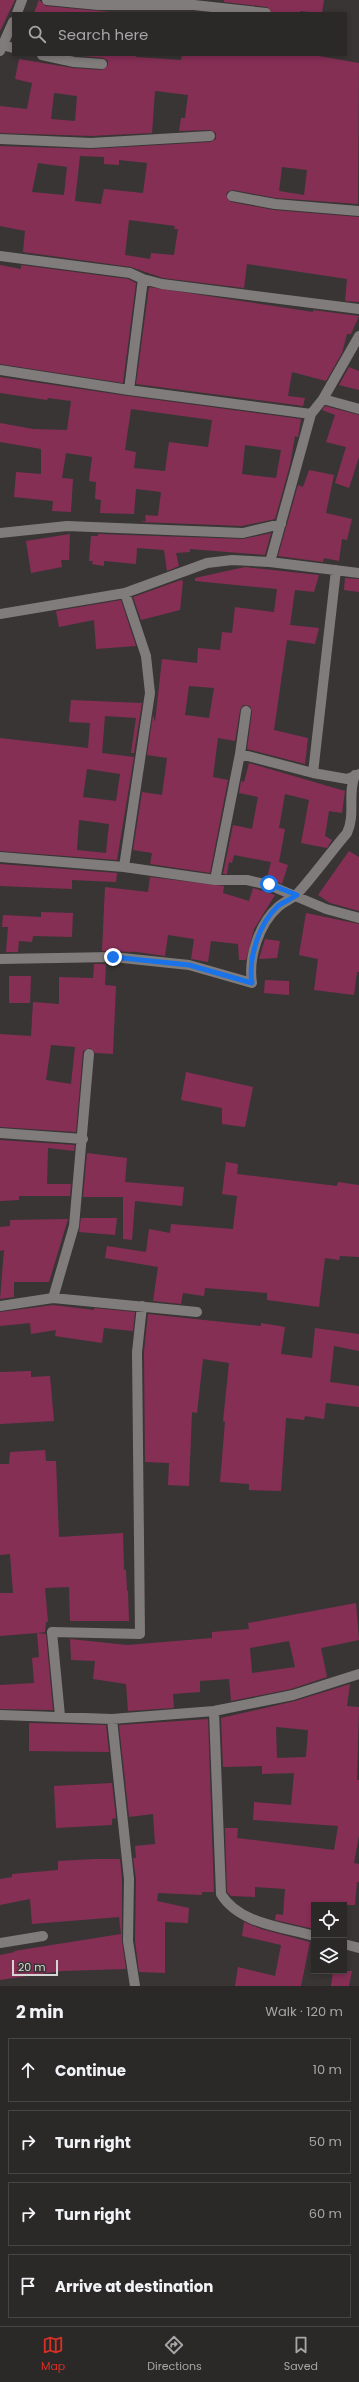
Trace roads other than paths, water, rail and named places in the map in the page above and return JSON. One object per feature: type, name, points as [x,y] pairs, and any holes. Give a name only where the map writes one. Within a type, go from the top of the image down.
[{"type":"street","points":[[17,12],[22,0]]},
{"type":"street","points":[[48,0],[98,5],[194,5],[257,12]]},
{"type":"street","points":[[5,48],[12,25]]},
{"type":"street","points":[[47,56],[74,62],[102,64]]},
{"type":"street","points":[[0,140],[91,143],[210,136]]},
{"type":"street","points":[[232,196],[275,204],[359,211]]},
{"type":"street","points":[[0,256],[130,273],[143,280],[162,284],[359,308]]},
{"type":"street","points":[[129,390],[143,280]]},
{"type":"street","points":[[270,562],[311,414],[323,399],[359,336]]},
{"type":"street","points":[[0,370],[129,390],[311,414]]},
{"type":"street","points":[[323,399],[359,409]]},
{"type":"street","points":[[0,533],[67,526],[243,533],[281,524]]},
{"type":"street","points":[[0,614],[125,593],[207,563],[232,560],[270,562],[359,573]]},
{"type":"street","points":[[313,773],[336,570]]},
{"type":"street","points":[[124,867],[150,693],[146,656],[125,593]]},
{"type":"street","points":[[214,880],[240,754],[246,711]]},
{"type":"street","points":[[240,754],[313,773],[347,779],[357,775]]},
{"type":"street","points":[[0,959],[113,957],[189,965],[252,983],[250,973],[256,945],[263,927],[278,906],[297,895],[347,834],[352,822],[351,785],[357,775]]},
{"type":"street","points":[[0,857],[124,867],[214,880],[247,880],[269,884],[326,909],[359,918]]},
{"type":"street","points":[[53,1298],[74,1226],[83,1139],[89,1054]]},
{"type":"street","points":[[0,1133],[83,1139]]},
{"type":"street","points":[[0,1306],[53,1298],[197,1312]]},
{"type":"street","points":[[60,1716],[52,1632],[140,1634],[137,1352],[142,1306]]},
{"type":"street","points":[[0,1715],[112,1719],[214,1711],[293,1694],[359,1674]]},
{"type":"street","points":[[214,1711],[222,1894],[227,1903],[237,1912],[252,1918],[311,1935]]},
{"type":"street","points":[[112,1719],[129,1879],[128,1941],[135,1986]]},
{"type":"street","points":[[0,1943],[42,1936]]},
{"type":"street","points":[[347,1945],[359,1948]]}]
